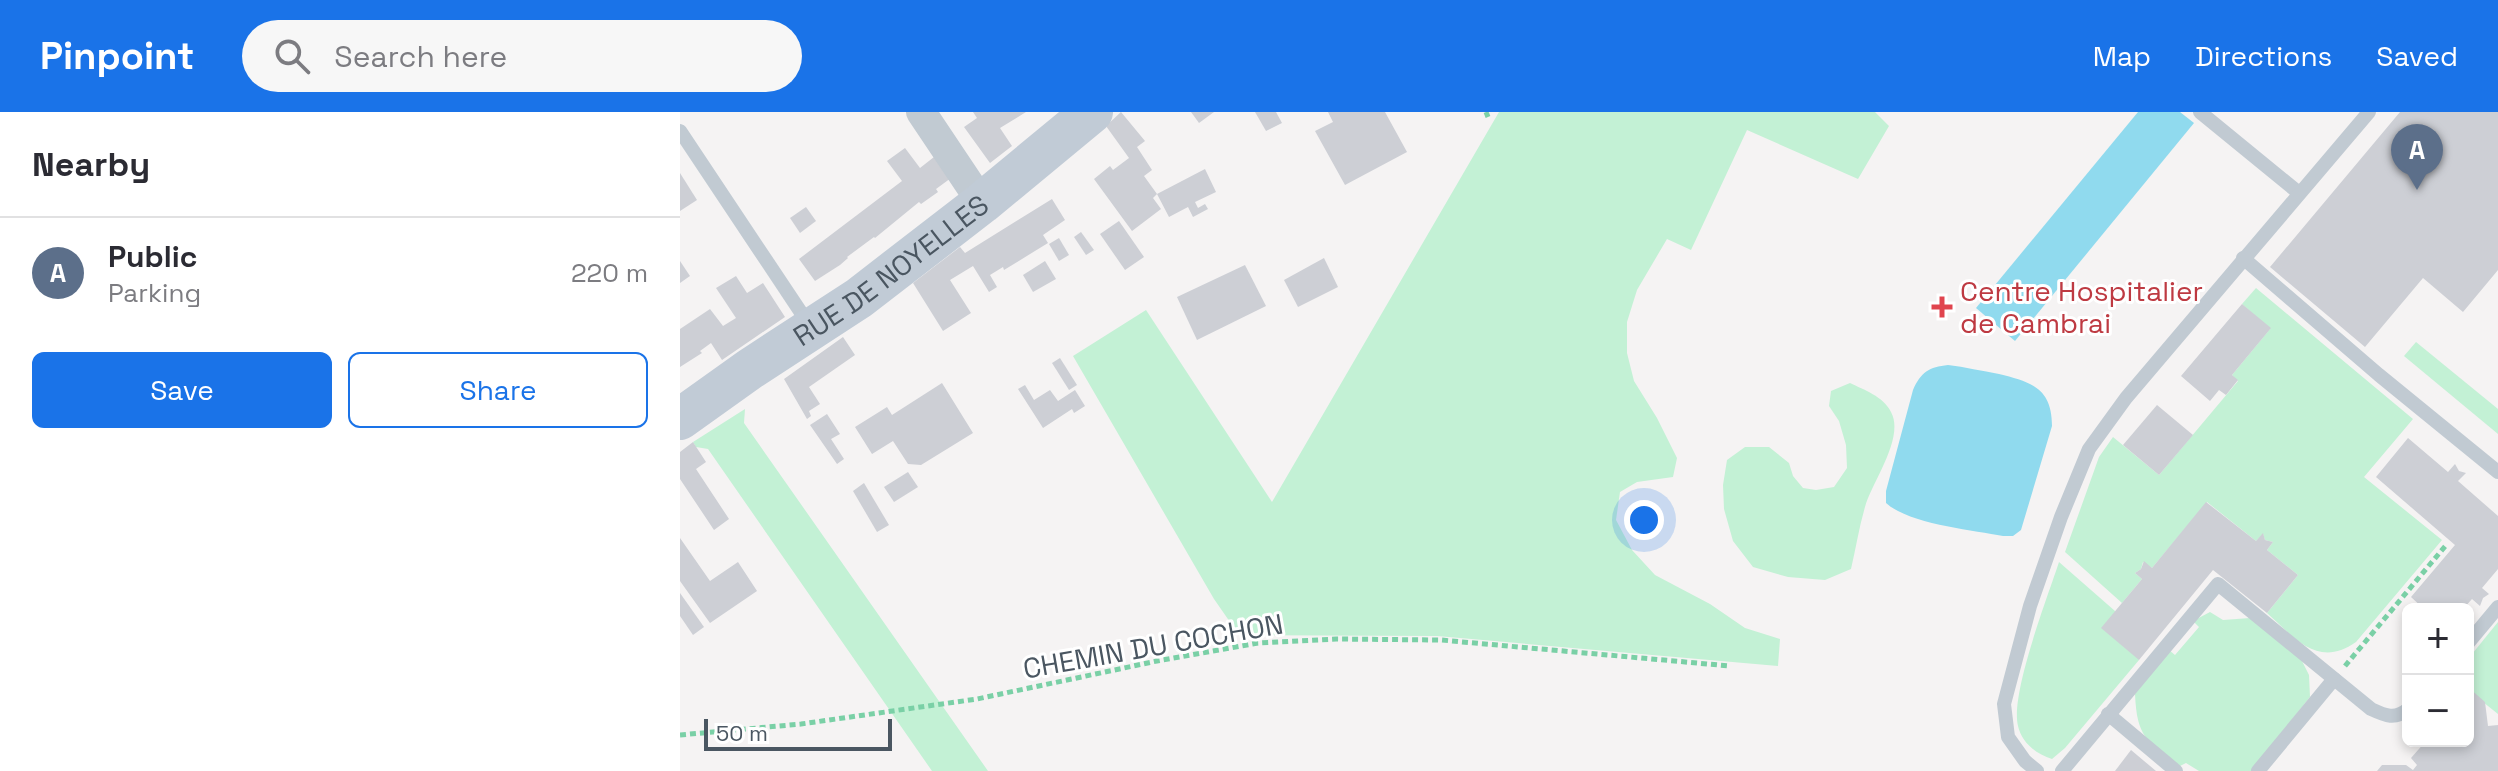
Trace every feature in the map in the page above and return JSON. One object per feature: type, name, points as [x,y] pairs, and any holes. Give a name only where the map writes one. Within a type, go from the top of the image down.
[{"type":"street","points":[[921,112],[982,203]]},
{"type":"street","name":"RUE DE NOYELLES","points":[[680,419],[859,298],[982,203],[1092,112]]},
{"type":"lane","points":[[2200,112],[2299,193]]},
{"type":"lane","points":[[2037,771],[2025,761],[2008,737],[2004,704],[2030,606],[2089,449],[2106,423],[2243,258],[2369,112]]},
{"type":"lane","points":[[680,131],[813,330]]},
{"type":"lane","points":[[2243,258],[2498,472]]},
{"type":"lane","points":[[2062,771],[2218,584],[2371,709],[2383,714],[2402,714]]},
{"type":"lane","points":[[2474,636],[2498,607]]},
{"type":"lane","points":[[2258,771],[2334,679]]},
{"type":"lane","points":[[2108,714],[2176,771]]},
{"type":"path","points":[[2334,679],[2447,544]]},
{"type":"path","name":"CHEMIN DU COCHON","points":[[680,735],[801,724],[935,705],[1258,643],[1377,638],[1441,640],[1730,666]]},
{"type":"green space","points":[[1499,112],[1875,112],[1889,126],[1858,179],[1747,130],[1691,250],[1667,239],[1637,290],[1627,322],[1627,353],[1634,381],[1677,458],[1673,477],[1637,482],[1620,492],[1616,520],[1632,550],[1655,575],[1710,604],[1745,628],[1780,639],[1778,666],[1437,636],[1239,635],[1214,599],[1073,356],[1146,310],[1272,502]]},
{"type":"green space","points":[[2256,288],[2413,419],[2364,477],[2442,540],[2356,642],[2342,650],[2330,652],[2308,647],[2267,613],[2298,575],[2267,550],[2273,542],[2265,540],[2263,534],[2256,541],[2207,502],[2152,568],[2143,562],[2141,569],[2135,573],[2142,579],[2122,603],[2065,552],[2099,457],[2113,437],[2159,475],[2238,381],[2232,375],[2270,329],[2242,304]]},
{"type":"green space","points":[[2416,342],[2498,409],[2498,434],[2404,356]]},
{"type":"green space","points":[[1850,383],[1883,402],[1891,412],[1894,423],[1891,447],[1865,507],[1851,569],[1825,580],[1788,577],[1753,567],[1733,541],[1724,509],[1723,485],[1727,460],[1745,447],[1769,447],[1789,463],[1793,476],[1803,488],[1816,490],[1834,487],[1847,468],[1846,445],[1839,421],[1829,406],[1831,391]]},
{"type":"green space","points":[[745,409],[744,423],[988,771],[932,771],[708,449],[696,447],[693,442]]},
{"type":"green space","points":[[2059,562],[2115,611],[2139,660],[2065,748],[2052,759],[2026,743],[2018,726],[2017,711],[2031,645]]},
{"type":"green space","points":[[2210,612],[2223,620],[2250,618],[2301,659],[2309,675],[2310,697],[2251,771],[2199,771],[2186,763],[2180,766],[2152,744],[2138,721],[2135,694],[2169,650],[2175,655],[2199,627],[2193,621]]},
{"type":"green space","points":[[2498,622],[2498,714],[2474,695],[2474,652]]},
{"type":"water","points":[[2138,112],[2180,112],[2194,123],[2015,341],[1976,308]]},
{"type":"water","points":[[1948,365],[2021,380],[2038,389],[2048,403],[2052,426],[2021,530],[2013,536],[1925,521],[1886,503],[1886,491],[1913,390],[1926,372]]},
{"type":"building","points":[[973,112],[1026,112],[1000,128],[1012,146],[990,163],[964,127],[977,118]]},
{"type":"building","points":[[1121,112],[1145,141],[1137,147],[1152,170],[1144,176],[1157,194],[1153,198],[1161,209],[1132,231],[1094,179],[1110,166],[1113,170],[1129,158],[1106,126]]},
{"type":"building","points":[[1191,112],[1214,112],[1199,123]]},
{"type":"building","points":[[1255,112],[1276,112],[1282,123],[1266,131]]},
{"type":"building","points":[[1328,112],[1385,112],[1407,152],[1345,185],[1315,131],[1333,122]]},
{"type":"building","points":[[2400,112],[2498,112],[2498,270],[2463,312],[2423,278],[2365,347],[2270,267]]},
{"type":"building","points":[[905,148],[920,168],[934,157],[951,178],[936,189],[938,192],[921,204],[919,202],[815,281],[799,259],[902,181],[887,161]]},
{"type":"building","points":[[1205,169],[1216,192],[1195,202],[1198,208],[1205,204],[1208,209],[1193,217],[1188,207],[1169,217],[1157,194]]},
{"type":"building","points":[[680,173],[697,200],[680,211]]},
{"type":"building","points":[[1052,199],[1065,220],[1043,235],[1048,243],[990,275],[997,287],[989,292],[973,266],[950,280],[971,313],[943,331],[913,283],[960,247],[965,253]]},
{"type":"building","points":[[806,207],[816,221],[800,233],[790,218]]},
{"type":"building","points":[[1119,221],[1144,257],[1125,270],[1100,234]]},
{"type":"building","points":[[1081,232],[1094,250],[1086,255],[1074,237]]},
{"type":"building","points":[[1059,238],[1069,255],[1059,261],[1049,244]]},
{"type":"building","points":[[1324,258],[1338,287],[1298,307],[1284,280]]},
{"type":"building","points":[[680,261],[690,276],[680,283]]},
{"type":"building","points":[[1045,261],[1056,279],[1033,292],[1023,275]]},
{"type":"building","points":[[1245,265],[1266,306],[1197,340],[1177,297]]},
{"type":"building","points":[[736,276],[747,293],[763,283],[785,317],[722,360],[711,343],[680,367],[680,329],[710,309],[723,326],[736,318],[716,288]]},
{"type":"building","points":[[2242,304],[2271,328],[2232,375],[2238,380],[2226,395],[2219,390],[2210,401],[2181,376]]},
{"type":"building","points":[[843,337],[855,355],[809,387],[820,404],[809,411],[811,416],[807,419],[784,379]]},
{"type":"building","points":[[1060,358],[1077,385],[1069,390],[1052,363]]},
{"type":"building","points":[[942,383],[973,433],[921,465],[908,464],[893,441],[872,454],[855,427],[887,407],[892,415]]},
{"type":"building","points":[[1025,385],[1034,400],[1050,390],[1058,401],[1075,390],[1085,406],[1074,413],[1072,409],[1043,428],[1018,389]]},
{"type":"building","points":[[2157,405],[2193,435],[2159,475],[2123,445]]},
{"type":"building","points":[[827,414],[840,434],[831,439],[844,459],[837,464],[810,425]]},
{"type":"building","points":[[2408,438],[2448,472],[2455,464],[2459,471],[2466,473],[2458,481],[2498,516],[2498,569],[2482,588],[2489,594],[2480,606],[2472,599],[2468,603],[2418,603],[2411,597],[2455,545],[2376,477]]},
{"type":"building","points":[[693,442],[706,462],[696,469],[729,519],[714,530],[680,479],[680,452]]},
{"type":"building","points":[[908,472],[918,487],[894,502],[884,487]]},
{"type":"building","points":[[864,483],[889,525],[877,532],[853,491]]},
{"type":"building","points":[[2206,502],[2256,541],[2263,533],[2265,540],[2273,542],[2267,550],[2298,575],[2267,613],[2213,570],[2139,660],[2101,628],[2142,579],[2135,573],[2144,561],[2152,568]]},
{"type":"building","points":[[680,538],[710,581],[738,562],[757,591],[710,623],[680,581]]},
{"type":"building","points":[[680,593],[704,627],[693,635],[680,616]]},
{"type":"building","points":[[2474,692],[2485,702],[2488,726],[2498,725],[2498,771],[2377,771],[2382,765],[2406,765],[2413,770],[2417,765],[2411,758],[2421,747],[2474,747]]},
{"type":"building","points":[[2131,750],[2156,771],[2115,771]]},
{"type":"place","name":"Public","points":[[2417,190]]},
{"type":"place","name":"Centre Hospitalier de Cambrai","points":[[1942,307]]}]
